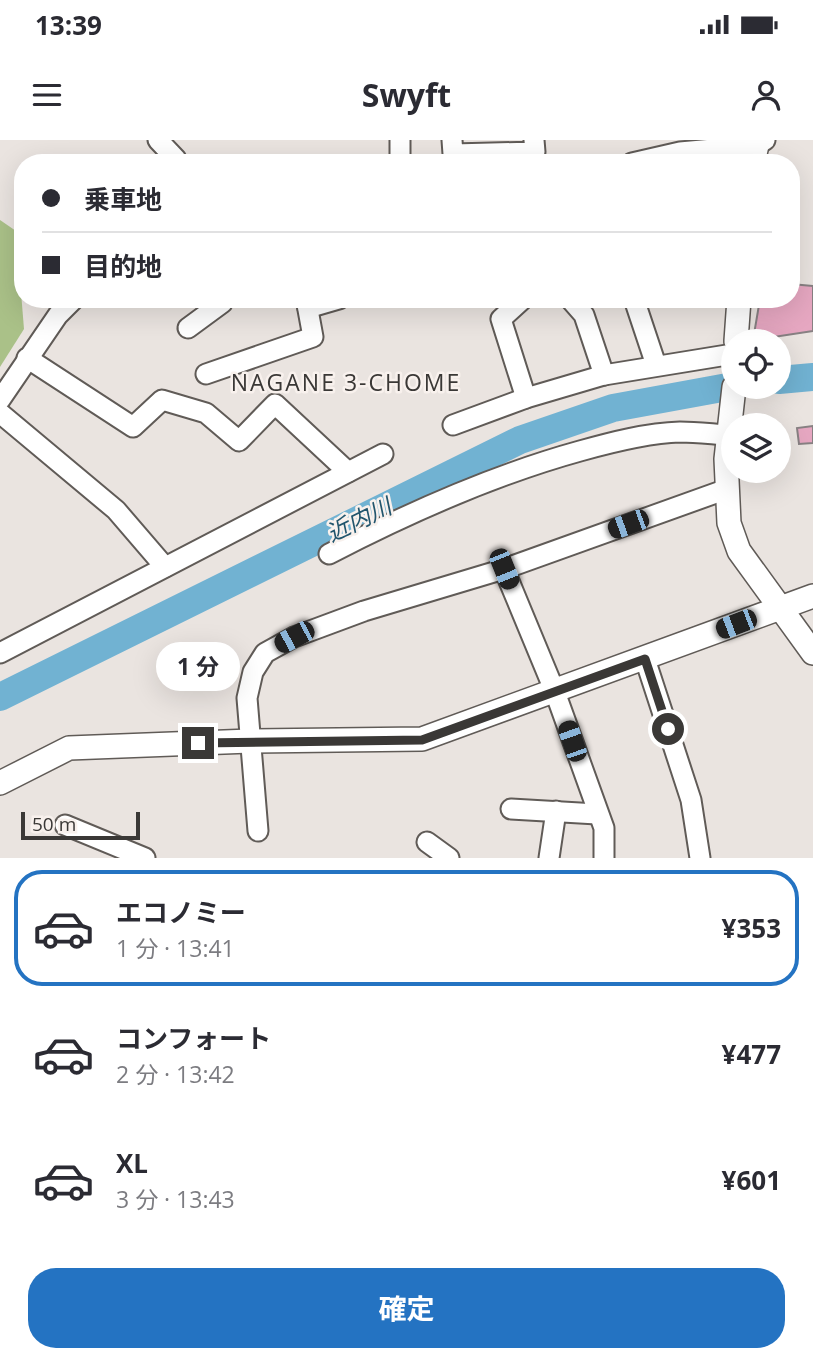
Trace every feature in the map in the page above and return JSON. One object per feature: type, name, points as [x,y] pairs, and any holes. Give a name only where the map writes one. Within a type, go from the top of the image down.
[{"type":"street","points":[[158,140],[171,154]]},
{"type":"street","points":[[517,154],[535,152],[534,140]]},
{"type":"street","points":[[671,154],[758,149]]},
{"type":"street","points":[[0,400],[27,358],[65,308]]},
{"type":"street","points":[[188,328],[215,308]]},
{"type":"street","points":[[206,374],[313,337],[308,308]]},
{"type":"street","points":[[513,308],[501,319],[526,398]]},
{"type":"street","points":[[578,308],[584,314],[604,375]]},
{"type":"street","points":[[637,308],[656,365]]},
{"type":"street","points":[[737,329],[738,308]]},
{"type":"street","points":[[453,425],[526,398],[604,375],[721,356]]},
{"type":"street","points":[[27,358],[133,427],[162,400],[206,413],[239,440],[275,404],[348,472]]},
{"type":"street","points":[[0,413],[116,510],[165,567]]},
{"type":"street","points":[[329,554],[385,525],[481,483],[542,461],[619,440],[679,432],[721,430]]},
{"type":"street","points":[[0,653],[383,454]]},
{"type":"street","points":[[727,483],[729,523],[738,551],[813,653]]},
{"type":"street","points":[[258,831],[247,698],[253,672],[265,653],[294,637],[364,611],[504,569],[727,489]]},
{"type":"street","points":[[504,569],[555,692],[604,828],[604,858]]},
{"type":"street","points":[[0,783],[69,748],[250,741],[422,740],[813,596]]},
{"type":"street","points":[[645,659],[691,800],[701,858]]},
{"type":"street","points":[[511,809],[597,814]]},
{"type":"street","points":[[549,858],[556,811]]},
{"type":"street","points":[[65,825],[145,858]]},
{"type":"street","points":[[427,842],[449,858]]},
{"type":"green space","points":[[0,220],[14,230],[14,308],[22,308],[24,329],[0,367]]},
{"type":"building","points":[[800,285],[813,286],[813,331],[791,334],[791,329],[755,329],[758,308],[800,308]]},
{"type":"building","points":[[813,426],[813,443],[799,444],[797,428]]},
{"type":"waterway","name":"近内川","points":[[791,379],[813,377]]},
{"type":"waterway","name":"近内川","points":[[0,697],[520,440],[613,408],[721,388]]},
{"type":"district","name":"NAGANE 3-CHOME","points":[[346,383]]},
{"type":"route","points":[[198,743],[422,740],[645,659],[668,729]]}]
